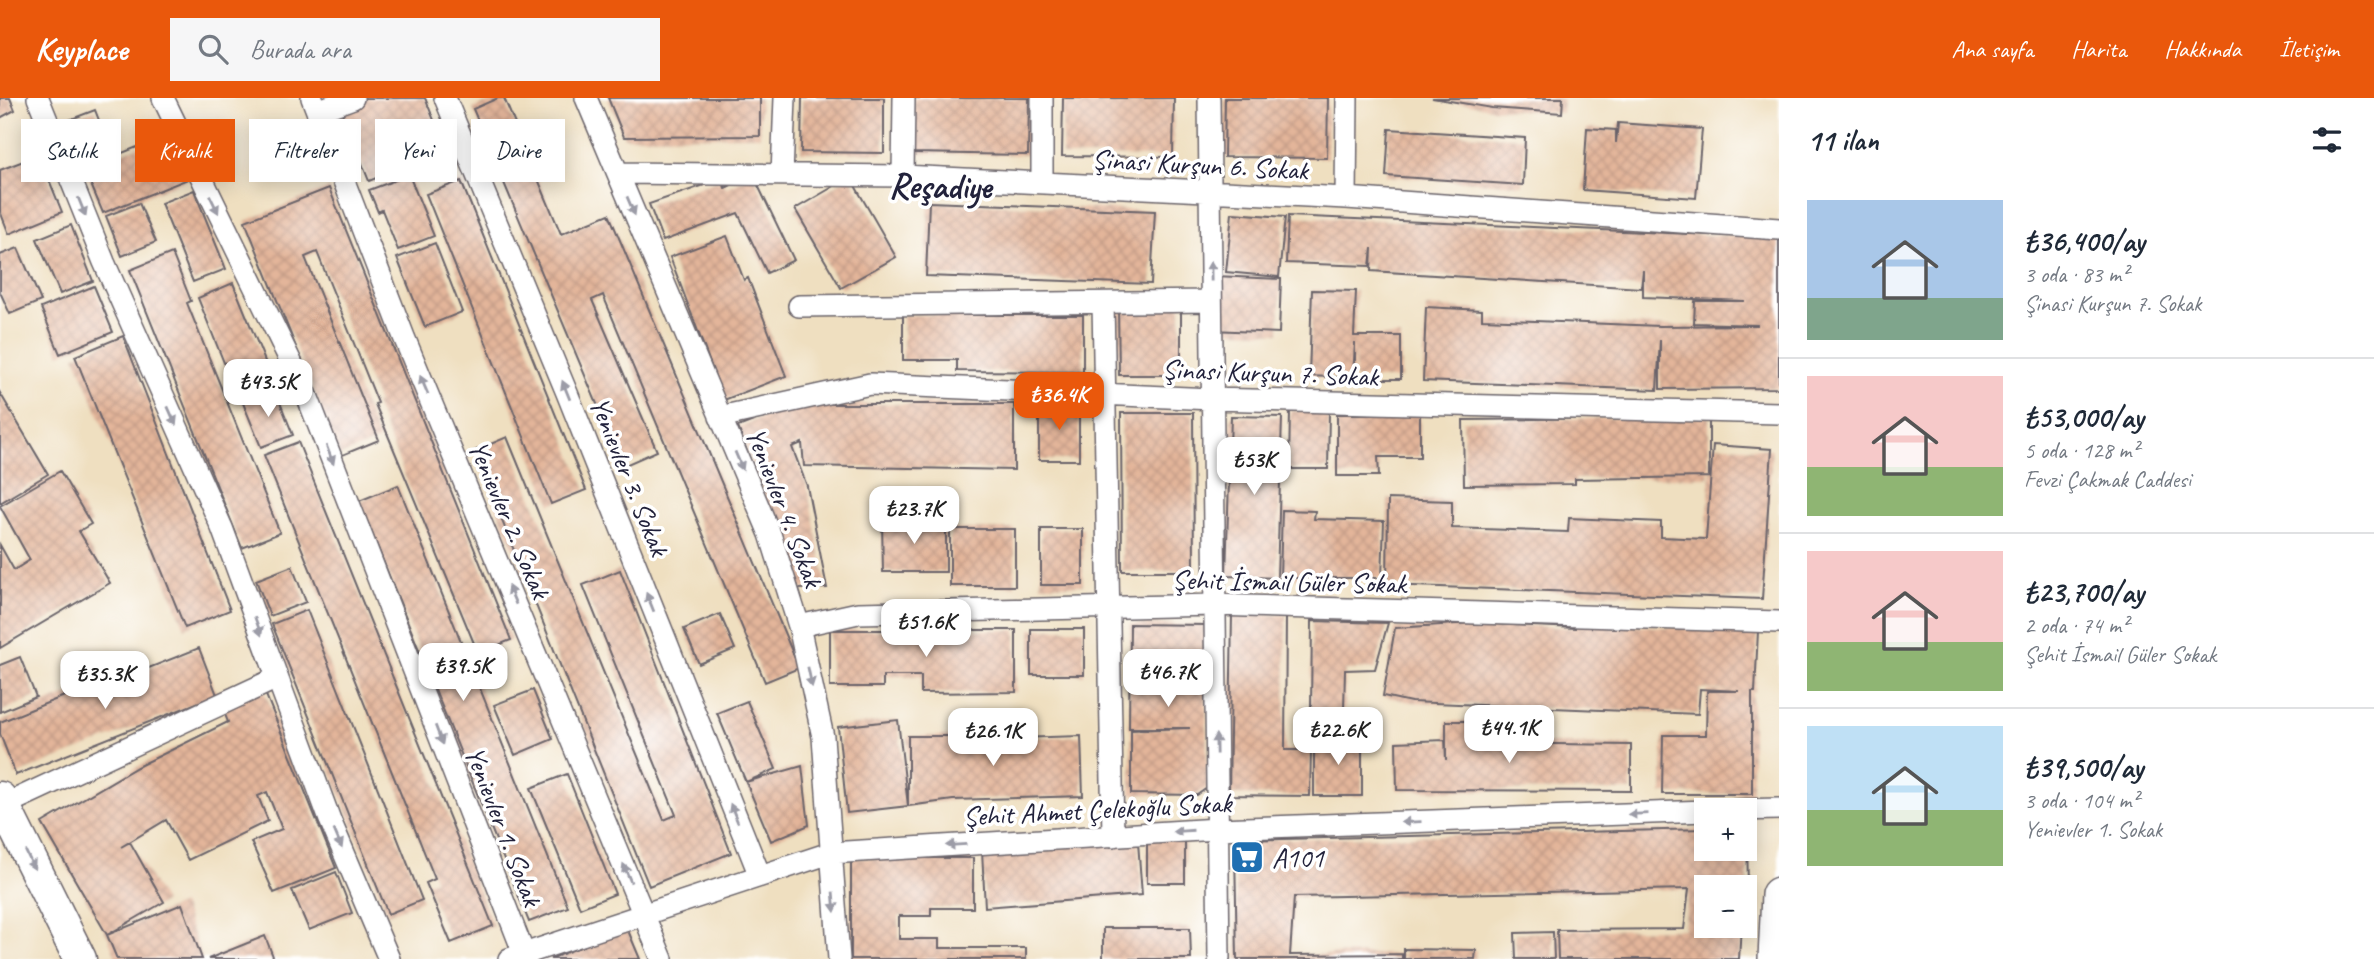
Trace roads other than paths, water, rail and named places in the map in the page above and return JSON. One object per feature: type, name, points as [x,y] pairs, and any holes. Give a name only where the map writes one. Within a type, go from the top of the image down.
[{"type":"main road","points":[[1776,959],[1779,895]]},
{"type":"street","points":[[38,98],[104,262],[222,528],[330,820],[388,959]]},
{"type":"street","name":"Yenievler 1. Sokak","points":[[163,98],[306,393],[519,957]]},
{"type":"street","points":[[314,105],[353,98]]},
{"type":"street","name":"Yenievler 3. Sokak","points":[[445,98],[567,393],[760,876]]},
{"type":"street","name":"Yenievler 4. Sokak","points":[[586,98],[770,534],[799,626],[823,737],[839,959]]},
{"type":"street","points":[[782,175],[785,98]]},
{"type":"street","points":[[903,176],[904,98]]},
{"type":"street","points":[[1042,98],[1042,183]]},
{"type":"street","points":[[1209,98],[1219,959]]},
{"type":"street","points":[[1346,198],[1347,98]]},
{"type":"street","name":"Yenievler 2. Sokak","points":[[314,105],[404,337],[662,959]]},
{"type":"street","name":"Şinasi Kurşun 6. Sokak","points":[[618,173],[903,176],[1210,194],[1346,198],[1779,229]]},
{"type":"street","points":[[799,306],[1211,301]]},
{"type":"street","points":[[1103,303],[1113,835]]},
{"type":"street","name":"Şinasi Kurşun 7. Sokak","points":[[720,417],[870,384],[1212,399],[1779,413]]},
{"type":"street","name":"Şehit İsmail Güler Sokak","points":[[799,626],[858,613],[1214,605],[1779,622]]},
{"type":"street","points":[[80,959],[1,804],[277,678]]},
{"type":"street","points":[[1757,810],[1779,809]]},
{"type":"street","name":"Şehit Ahmet Çelekoğlu Sokak","points":[[519,957],[830,853],[1217,829],[1694,811]]},
{"type":"place","name":"A101","points":[[1247,857]]},
{"type":"district","name":"Reşadiye","points":[[940,186]]}]
